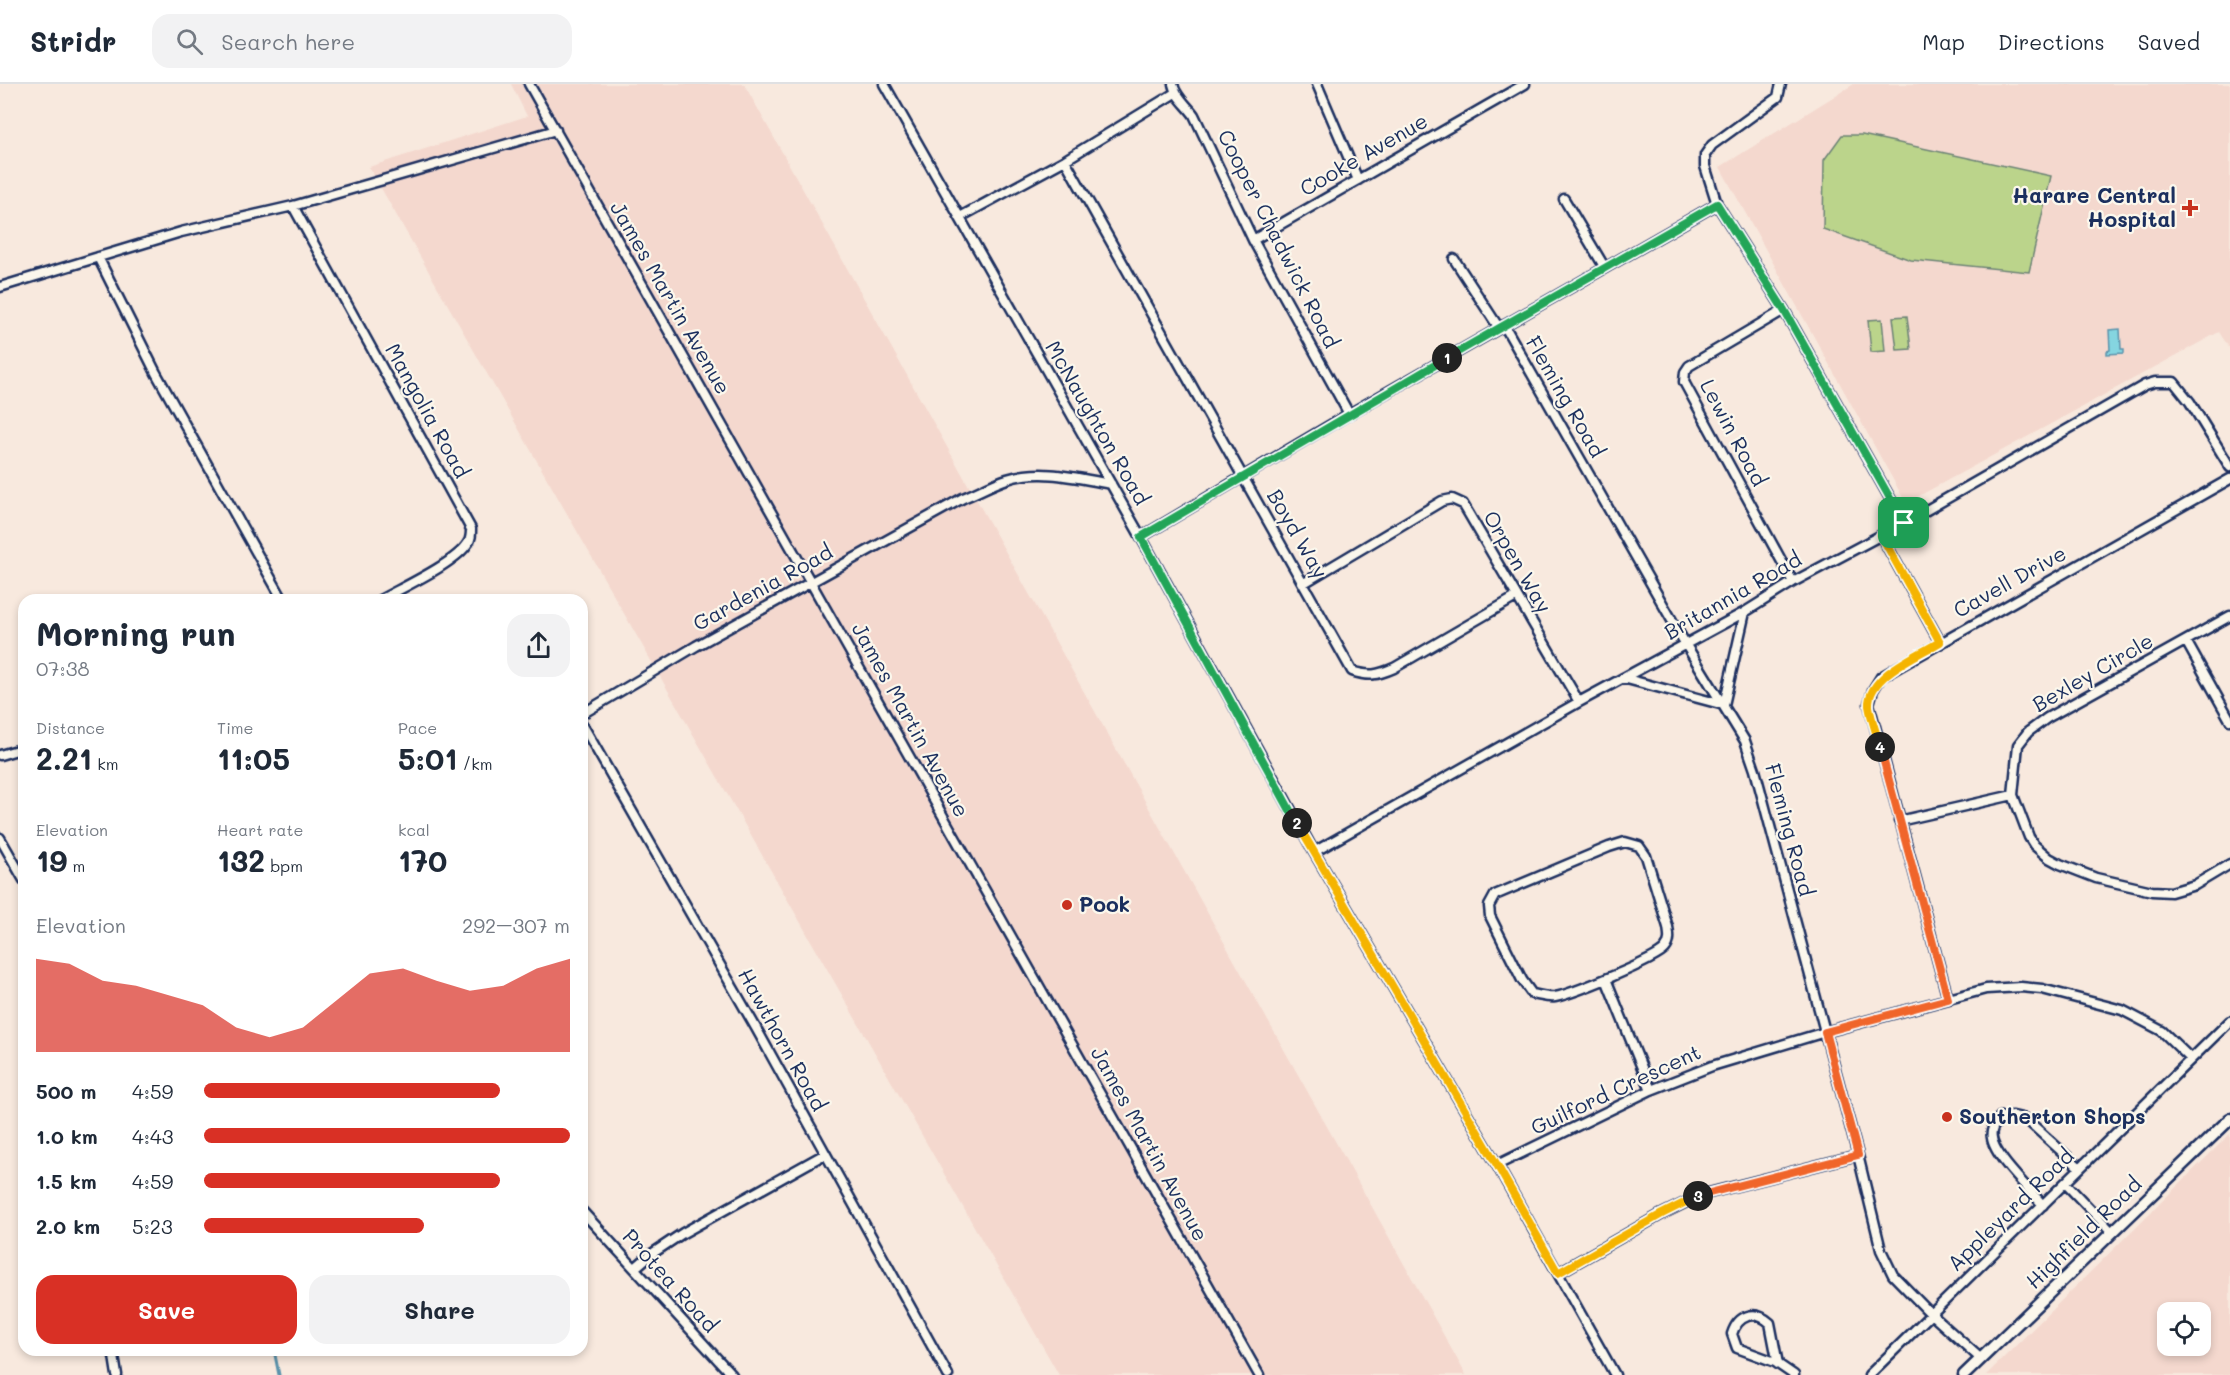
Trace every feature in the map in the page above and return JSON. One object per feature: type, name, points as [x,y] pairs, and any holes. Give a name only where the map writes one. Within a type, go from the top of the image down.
[{"type":"street","name":"James Martin Avenue","points":[[529,84],[1258,1375]]},
{"type":"street","name":"McNaughton Road","points":[[884,84],[1141,537],[1314,852],[1497,1165],[1615,1375]]},
{"type":"street","points":[[1317,84],[1358,180]]},
{"type":"street","name":"Cooke Avenue","points":[[1253,240],[1525,84]]},
{"type":"street","points":[[1781,84],[1778,97],[1712,146],[1705,155],[1705,166],[1717,204],[1784,310],[1904,523]]},
{"type":"street","points":[[960,217],[1065,160],[1174,89]]},
{"type":"street","name":"Cooper Chadwick Road","points":[[1174,89],[1194,116],[1253,240],[1349,414]]},
{"type":"street","points":[[0,287],[182,232],[292,206],[556,130]]},
{"type":"street","name":"Boyd Way","points":[[1065,160],[1352,671],[1364,676],[1378,675],[1394,668],[1516,597]]},
{"type":"street","points":[[1564,199],[1605,268]]},
{"type":"street","points":[[1141,537],[1349,414],[1717,204]]},
{"type":"street","name":"Mangolia Road","points":[[292,206],[471,530],[468,544],[452,559],[391,594]]},
{"type":"street","points":[[98,257],[156,373],[280,594]]},
{"type":"street","name":"Fleming Road","points":[[1454,259],[1501,327],[1686,645],[1745,741],[1755,770],[1858,1155],[1878,1241],[1887,1266],[1930,1314],[1981,1359]]},
{"type":"street","name":"Lewin Road","points":[[1784,310],[1689,366],[1685,372],[1684,382],[1793,582]]},
{"type":"street","name":"Britannia Road","points":[[1314,852],[1579,702],[1745,612],[1793,582],[1904,523],[2145,385],[2155,382],[2174,382],[2190,402],[2230,467]]},
{"type":"street","name":"Gardenia Road","points":[[588,710],[696,646],[963,498],[1008,479],[1029,474],[1065,475],[1111,484]]},
{"type":"street","name":"Cavell Drive","points":[[1948,999],[1869,704],[1873,690],[1881,677],[1940,642],[2230,479]]},
{"type":"street","name":"Orpen Way","points":[[1304,583],[1442,501],[1452,500],[1463,504],[1579,702]]},
{"type":"street","points":[[1881,535],[1940,642]]},
{"type":"street","points":[[1623,678],[1724,705],[1745,612]]},
{"type":"street","name":"Bexley Circle","points":[[2230,616],[2047,718],[2028,732],[2018,745],[2013,795],[2034,845],[2060,864],[2096,878],[2152,891],[2171,892],[2195,885],[2230,864]]},
{"type":"street","name":"Bexley Circle","points":[[2186,641],[2230,720]]},
{"type":"street","name":"Hawthorn Road","points":[[588,734],[756,1028],[948,1375]]},
{"type":"street","points":[[0,755],[18,750]]},
{"type":"street","points":[[1899,821],[2013,795]]},
{"type":"street","points":[[0,838],[18,870]]},
{"type":"street","points":[[1625,842],[1639,846],[1646,856],[1670,938],[1666,948],[1658,955],[1606,979],[1553,998],[1532,994],[1522,980],[1490,916],[1490,906],[1495,895],[1609,847],[1625,842]]},
{"type":"street","points":[[1606,979],[1651,1090]]},
{"type":"street","name":"Guilford Crescent","points":[[1497,1165],[1651,1090],[1712,1066],[1986,988],[2043,989],[2122,1010],[2162,1031],[2191,1059]]},
{"type":"street","name":"Appleyard Road","points":[[1869,1375],[2230,1021]]},
{"type":"street","points":[[2043,1205],[1995,1150],[1991,1136],[1994,1125],[2000,1117],[2013,1116],[2026,1119],[2080,1168]]},
{"type":"street","name":"Highfield Road","points":[[1964,1375],[2230,1119]]},
{"type":"street","points":[[635,1268],[683,1233],[825,1154]]},
{"type":"street","points":[[1558,1273],[1662,1214],[1701,1195],[1858,1155]]},
{"type":"street","points":[[2065,1183],[2112,1232]]},
{"type":"street","name":"Protea Road","points":[[588,1217],[732,1375]]},
{"type":"street","points":[[1778,1364],[1770,1323],[1756,1314],[1747,1315],[1739,1322],[1732,1334],[1737,1348],[1778,1364],[1794,1375]]},
{"type":"street","points":[[114,1356],[117,1375]]},
{"type":"shaded area","points":[[511,84],[744,84],[1466,1375],[1059,1375],[369,167],[527,116]]},
{"type":"shaded area","points":[[1854,84],[2230,84],[2230,349],[2219,332],[1906,503],[1720,167]]},
{"type":"shaded area","points":[[2230,1134],[2230,1375],[1986,1375]]},
{"type":"green space","points":[[1842,135],[1862,135],[2051,176],[2029,272],[1911,260],[1823,229],[1824,160]]},
{"type":"green space","points":[[1907,316],[1911,349],[1897,350],[1893,317]]},
{"type":"green space","points":[[1882,319],[1885,351],[1871,352],[1868,320]]},
{"type":"water","points":[[2120,329],[2121,349],[2124,349],[2124,353],[2107,354],[2110,350],[2109,330]]},
{"type":"waterway","points":[[275,1356],[279,1375]]},
{"type":"place","name":"Harare Central Hospital","points":[[2190,208]]},
{"type":"place","name":"Pook","points":[[1067,905]]},
{"type":"place","name":"Southerton Shops","points":[[1947,1117]]},
{"type":"route","points":[[1717,204],[1784,310],[1904,523],[1881,535],[1940,642],[1881,677],[1873,690],[1869,704],[1948,999],[1825,1032],[1858,1155],[1701,1195],[1662,1214],[1558,1273],[1314,852],[1141,537],[1349,414],[1717,204]]}]
